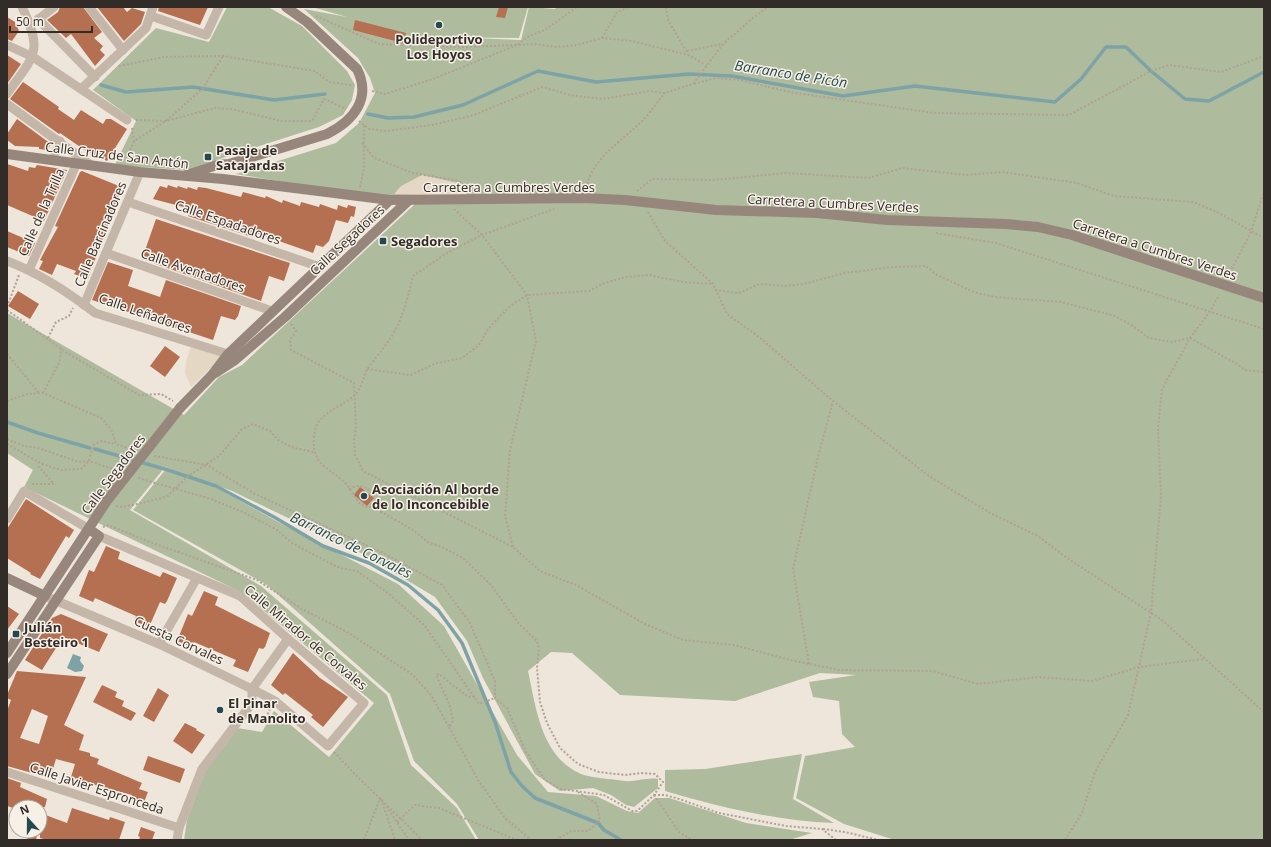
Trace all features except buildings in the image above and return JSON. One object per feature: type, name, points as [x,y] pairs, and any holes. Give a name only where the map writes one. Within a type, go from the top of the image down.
[{"type":"street","points":[[7,94],[33,57],[36,44],[22,7]]},
{"type":"street","points":[[30,25],[54,7]]},
{"type":"street","points":[[89,7],[122,50]]},
{"type":"street","points":[[81,90],[146,28],[152,12],[206,35],[219,7]]},
{"type":"street","points":[[181,176],[217,165],[229,164],[327,134],[341,127],[348,113],[362,100],[364,88],[362,79],[357,69],[289,7]]},
{"type":"street","points":[[38,19],[94,77]]},
{"type":"street","points":[[7,45],[33,57],[127,120]]},
{"type":"street","points":[[7,104],[60,141],[92,166]]},
{"type":"street","points":[[53,160],[60,141]]},
{"type":"street","name":"Calle Cruz de San Antón","points":[[7,154],[120,170],[223,179],[390,200]]},
{"type":"street","name":"Calle de la Trilla","points":[[26,269],[77,163]]},
{"type":"street","points":[[223,179],[225,169],[229,164]]},
{"type":"street","points":[[212,178],[217,165]]},
{"type":"street","name":"Calle Barcinadores","points":[[84,305],[140,172]]},
{"type":"street","name":"Carretera a Cumbres Verdes","points":[[390,200],[583,198],[625,200],[716,210],[817,213],[887,220],[1006,224],[1038,227],[1072,235],[1264,298]]},
{"type":"street","name":"Calle Segadores","points":[[232,357],[272,311],[390,200]]},
{"type":"street","name":"Calle Segadores","points":[[7,653],[106,502],[181,407],[232,357],[285,317],[408,200]]},
{"type":"street","name":"Calle Espadadores","points":[[128,202],[320,267]]},
{"type":"street","name":"Calle Aventadores","points":[[106,253],[272,311]]},
{"type":"street","name":"Calle Leñadores","points":[[7,261],[26,269],[95,313],[232,357]]},
{"type":"street","points":[[7,519],[24,491],[100,536],[7,674]]},
{"type":"street","name":"Calle Mirador de Corvales","points":[[100,536],[240,596],[364,703],[328,746]]},
{"type":"street","name":"Cuesta Corvales","points":[[7,578],[45,596],[159,644],[275,701],[328,746]]},
{"type":"street","points":[[159,644],[197,578]]},
{"type":"street","points":[[177,840],[179,828],[202,769],[252,703],[252,689],[288,639]]},
{"type":"street","name":"Calle Javier Espronceda","points":[[7,772],[179,828]]},
{"type":"path","points":[[122,50],[116,67],[164,57],[223,56],[315,71],[329,82],[364,88],[385,94],[433,79],[517,45],[529,36],[545,30],[577,7]]},
{"type":"path","points":[[602,38],[618,12],[629,7]]},
{"type":"path","points":[[666,7],[668,20],[688,55]]},
{"type":"path","points":[[693,84],[703,73],[706,65],[723,44],[768,7]]},
{"type":"path","points":[[317,15],[379,44],[465,47],[535,44],[556,47],[577,45],[602,38],[632,41],[688,55],[706,65]]},
{"type":"path","points":[[686,51],[723,44]]},
{"type":"path","points":[[120,170],[134,141],[166,121],[203,88],[223,56]]},
{"type":"path","points":[[127,120],[166,121],[215,108],[232,109],[281,121],[312,121],[324,99],[348,113],[369,129],[387,131],[432,125],[474,115],[542,87],[570,95],[603,99],[650,91],[665,93],[715,78],[740,80],[789,92],[934,113],[1069,115],[1157,69],[1169,65],[1221,72],[1264,56]]},
{"type":"path","points":[[583,198],[587,181],[601,158],[640,123],[665,93]]},
{"type":"path","points":[[127,120],[132,126],[134,141]]},
{"type":"path","points":[[358,196],[364,168],[362,143],[364,125]]},
{"type":"path","points":[[362,143],[374,158],[413,172],[459,181],[467,188],[471,199]]},
{"type":"path","points":[[625,200],[652,179],[714,180],[786,172],[869,178],[902,168],[966,175],[1002,172],[1077,183],[1114,196],[1193,202],[1217,212],[1250,232],[1264,238]]},
{"type":"path","points":[[1065,840],[1082,813],[1095,772],[1128,715],[1151,613],[1160,496],[1158,428],[1162,389],[1190,338],[1211,310],[1250,232],[1264,191]]},
{"type":"path","points":[[443,199],[482,235],[527,295],[536,341],[510,450],[504,516],[513,547]]},
{"type":"path","points":[[642,202],[665,241],[713,284],[727,314],[759,337],[833,401],[929,476],[990,514],[1038,536],[1067,558],[1162,620],[1264,712]]},
{"type":"path","points":[[495,698],[507,708],[526,752],[545,780],[561,789],[604,795],[632,811],[637,811],[654,795],[663,782],[655,774],[641,773],[625,775],[599,772],[578,764],[560,748],[547,723],[540,702],[537,668],[539,648],[537,640],[519,624],[491,585],[463,558],[440,546],[429,544],[417,534],[380,511],[366,507],[352,496],[345,482],[323,467],[314,452],[314,436],[318,423],[326,413],[355,395],[368,369],[392,336],[402,315],[413,276],[447,254],[482,235],[556,208]]},
{"type":"path","points":[[934,232],[996,243],[1211,310],[1264,329]]},
{"type":"path","points":[[715,290],[739,293],[758,284],[785,286],[804,284],[844,273],[893,267],[926,266],[937,275],[974,292],[994,297],[1061,302],[1115,316],[1133,326],[1148,338],[1172,342],[1190,338],[1245,370],[1264,372]]},
{"type":"path","points":[[7,307],[26,269]]},
{"type":"path","points":[[368,369],[411,375],[434,364],[462,358],[479,345],[488,329],[509,307],[527,295],[589,291],[602,284],[626,277],[649,275],[683,282],[713,284]]},
{"type":"path","points":[[7,310],[60,347],[139,395],[161,394],[181,407]]},
{"type":"path","points":[[48,338],[56,322],[69,316]]},
{"type":"path","points":[[285,317],[296,331],[290,340],[292,350],[354,383],[355,455],[363,471],[513,547],[540,571],[576,585],[645,624],[683,640],[734,645],[839,670],[933,671],[978,684],[1038,677],[1092,681],[1139,667],[1204,659]]},
{"type":"path","points":[[44,393],[60,361],[60,347]]},
{"type":"path","points":[[7,354],[39,393]]},
{"type":"path","points":[[810,664],[793,569],[818,457],[833,401]]},
{"type":"path","points":[[106,502],[122,507],[168,496],[176,490],[187,476],[219,456],[242,429],[252,424],[270,431],[278,440],[294,448],[314,452]]},
{"type":"path","points":[[7,439],[24,446],[79,462],[88,461],[124,473]]},
{"type":"path","points":[[7,444],[42,464],[61,470],[82,468],[88,461],[93,445],[102,442],[116,444]]},
{"type":"path","points":[[30,484],[54,484],[39,467],[42,464]]},
{"type":"path","points":[[132,476],[211,499],[245,513],[276,530],[292,543],[340,568],[357,571],[389,594],[425,626],[479,704],[495,698]]},
{"type":"path","points":[[349,490],[359,485],[363,486],[377,498],[369,508]]},
{"type":"path","points":[[312,520],[383,553],[442,585],[470,623],[495,681],[495,698]]},
{"type":"path","points":[[88,529],[108,525],[150,542],[257,580],[302,609],[346,632],[413,676],[431,694],[478,780],[505,818],[531,840]]},
{"type":"path","points":[[449,727],[454,722],[450,706],[436,675],[439,674],[468,697],[475,697]]},
{"type":"path","points":[[328,746],[364,784],[401,818],[422,840]]},
{"type":"path","points":[[556,840],[571,831],[588,831],[600,821],[597,804],[577,791]]},
{"type":"path","points":[[654,795],[665,795],[719,813],[786,826],[845,832],[878,840]]},
{"type":"path","points":[[654,795],[679,832],[692,840]]},
{"type":"path","points":[[380,798],[410,840]]},
{"type":"path","points":[[364,840],[380,798]]},
{"type":"path","points":[[380,798],[395,840]]},
{"type":"path","points":[[397,822],[415,805],[439,808],[517,840]]},
{"type":"path","points":[[822,829],[836,840]]},
{"type":"green space","points":[[227,7],[268,7],[302,26],[347,71],[355,85],[352,100],[343,115],[319,127],[185,170],[115,165],[136,121],[93,90],[156,28],[209,42]]},
{"type":"green space","points":[[312,7],[528,7],[519,38],[440,37],[521,40],[529,7],[555,9],[557,7],[1264,7],[1264,840],[895,840],[844,824],[796,798],[805,756],[855,747],[842,734],[839,701],[813,697],[809,682],[856,675],[820,673],[735,701],[620,695],[572,653],[551,652],[528,671],[542,729],[548,743],[556,755],[566,765],[583,775],[625,781],[658,779],[658,788],[634,807],[626,805],[611,795],[593,788],[560,791],[535,774],[483,678],[467,641],[435,597],[363,554],[232,491],[165,467],[130,510],[261,586],[387,695],[411,765],[457,808],[476,840],[184,840],[187,820],[206,769],[237,728],[262,732],[274,711],[329,757],[374,703],[243,593],[24,487],[33,470],[7,453],[7,313],[184,415],[219,377],[242,365],[415,204],[236,174],[336,143],[359,123],[375,93],[370,78],[358,58],[304,9],[347,17]]},
{"type":"green space","points":[[166,469],[215,487],[280,523],[398,584],[444,626],[517,755],[548,792],[596,796],[627,811],[638,813],[655,798],[669,798],[746,823],[812,833],[789,840],[479,840],[457,804],[414,761],[390,694],[267,585],[133,510]]},
{"type":"green space","points":[[802,754],[793,799],[834,823],[813,822],[770,816],[665,791],[665,770],[705,769]]},
{"type":"shaded area","points":[[422,175],[458,183],[465,188],[468,197],[394,194],[401,186]]},
{"type":"shaded area","points":[[191,346],[222,357],[191,387],[185,373],[186,362]]},
{"type":"water","points":[[73,654],[81,657],[80,661],[84,666],[82,671],[75,672],[67,668]]},
{"type":"waterway","name":"Barranco de Picón","points":[[368,114],[388,118],[414,117],[463,105],[538,71],[596,82],[689,74],[732,76],[843,96],[915,86],[1055,102],[1081,79],[1106,47],[1126,47],[1151,71],[1185,99],[1209,101],[1264,72]]},
{"type":"waterway","name":"Barranco de Picón","points":[[101,85],[126,92],[193,87],[274,100],[325,94]]},
{"type":"waterway","name":"Barranco de Corvales","points":[[7,422],[38,433],[90,448]]},
{"type":"waterway","name":"Barranco de Corvales","points":[[95,449],[168,470],[216,486],[274,517],[323,546],[369,563],[408,585],[438,610],[462,643],[495,722],[511,772],[522,786],[535,798],[598,823],[604,830],[621,840]]},
{"type":"place","name":"Polideportivo Los Hoyos","points":[[439,25]]},
{"type":"place","name":"Pasaje de Satajardas","points":[[208,157]]},
{"type":"place","name":"Segadores","points":[[383,241]]},
{"type":"place","name":"Asociación Al borde de lo Inconcebible","points":[[364,496]]},
{"type":"place","name":"Julián Besteiro 1","points":[[16,634]]},
{"type":"place","name":"El Pinar de Manolito","points":[[220,710]]}]
